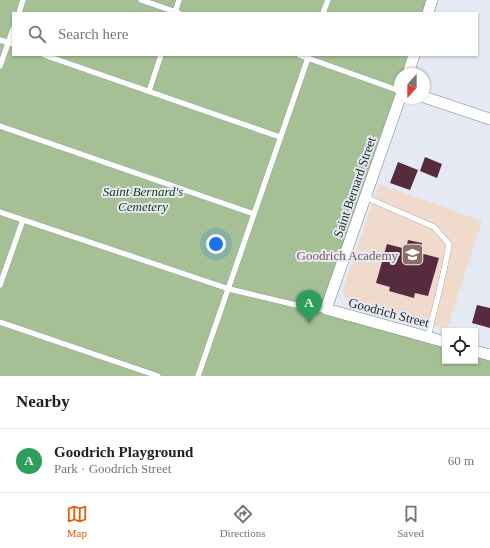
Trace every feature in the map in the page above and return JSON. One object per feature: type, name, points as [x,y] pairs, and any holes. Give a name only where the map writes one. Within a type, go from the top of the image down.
[{"type":"street","points":[[428,12],[432,0]]},
{"type":"street","points":[[410,68],[414,56]]},
{"type":"street","points":[[430,99],[490,119]]},
{"type":"street","name":"Saint Bernard Street","points":[[326,309],[398,104]]},
{"type":"street","name":"Goodrich Street","points":[[326,309],[442,341]]},
{"type":"street","points":[[478,352],[490,355]]},
{"type":"lane","points":[[19,12],[23,0]]},
{"type":"lane","points":[[141,0],[173,12]]},
{"type":"lane","points":[[176,12],[180,0]]},
{"type":"lane","points":[[323,12],[328,0]]},
{"type":"lane","points":[[0,66],[10,44],[12,34]]},
{"type":"lane","points":[[0,40],[10,44]]},
{"type":"lane","points":[[47,56],[280,138]]},
{"type":"lane","points":[[149,91],[161,56]]},
{"type":"lane","points":[[198,376],[308,57],[394,89]]},
{"type":"lane","points":[[0,126],[254,214]]},
{"type":"lane","points":[[365,197],[434,227],[448,244],[445,272],[428,337]]},
{"type":"lane","points":[[0,212],[229,289],[313,309],[326,309]]},
{"type":"lane","points":[[0,285],[23,220]]},
{"type":"lane","points":[[0,322],[158,376]]},
{"type":"shaded area","name":"Goodrich Academy","points":[[379,184],[482,221],[447,328],[352,304],[344,297],[343,289]]},
{"type":"green space","name":"Saint Bernard's Cemetery","points":[[0,0],[432,0],[428,12],[12,12],[12,56],[414,56],[410,68],[394,68],[394,104],[398,104],[326,309],[442,341],[442,364],[478,364],[478,352],[490,355],[490,376],[0,376]]},
{"type":"building","points":[[425,157],[442,164],[437,178],[420,171]]},
{"type":"building","points":[[398,162],[418,170],[410,190],[390,183]]},
{"type":"building","points":[[408,240],[422,243],[420,253],[439,258],[428,296],[415,293],[414,298],[389,291],[390,287],[376,283],[387,244],[406,249]]},
{"type":"building","points":[[477,305],[490,308],[490,328],[472,323]]},
{"type":"place","name":"Goodrich Academy","points":[[413,255]]},
{"type":"place","name":"Goodrich Playground","points":[[309,323]]}]
